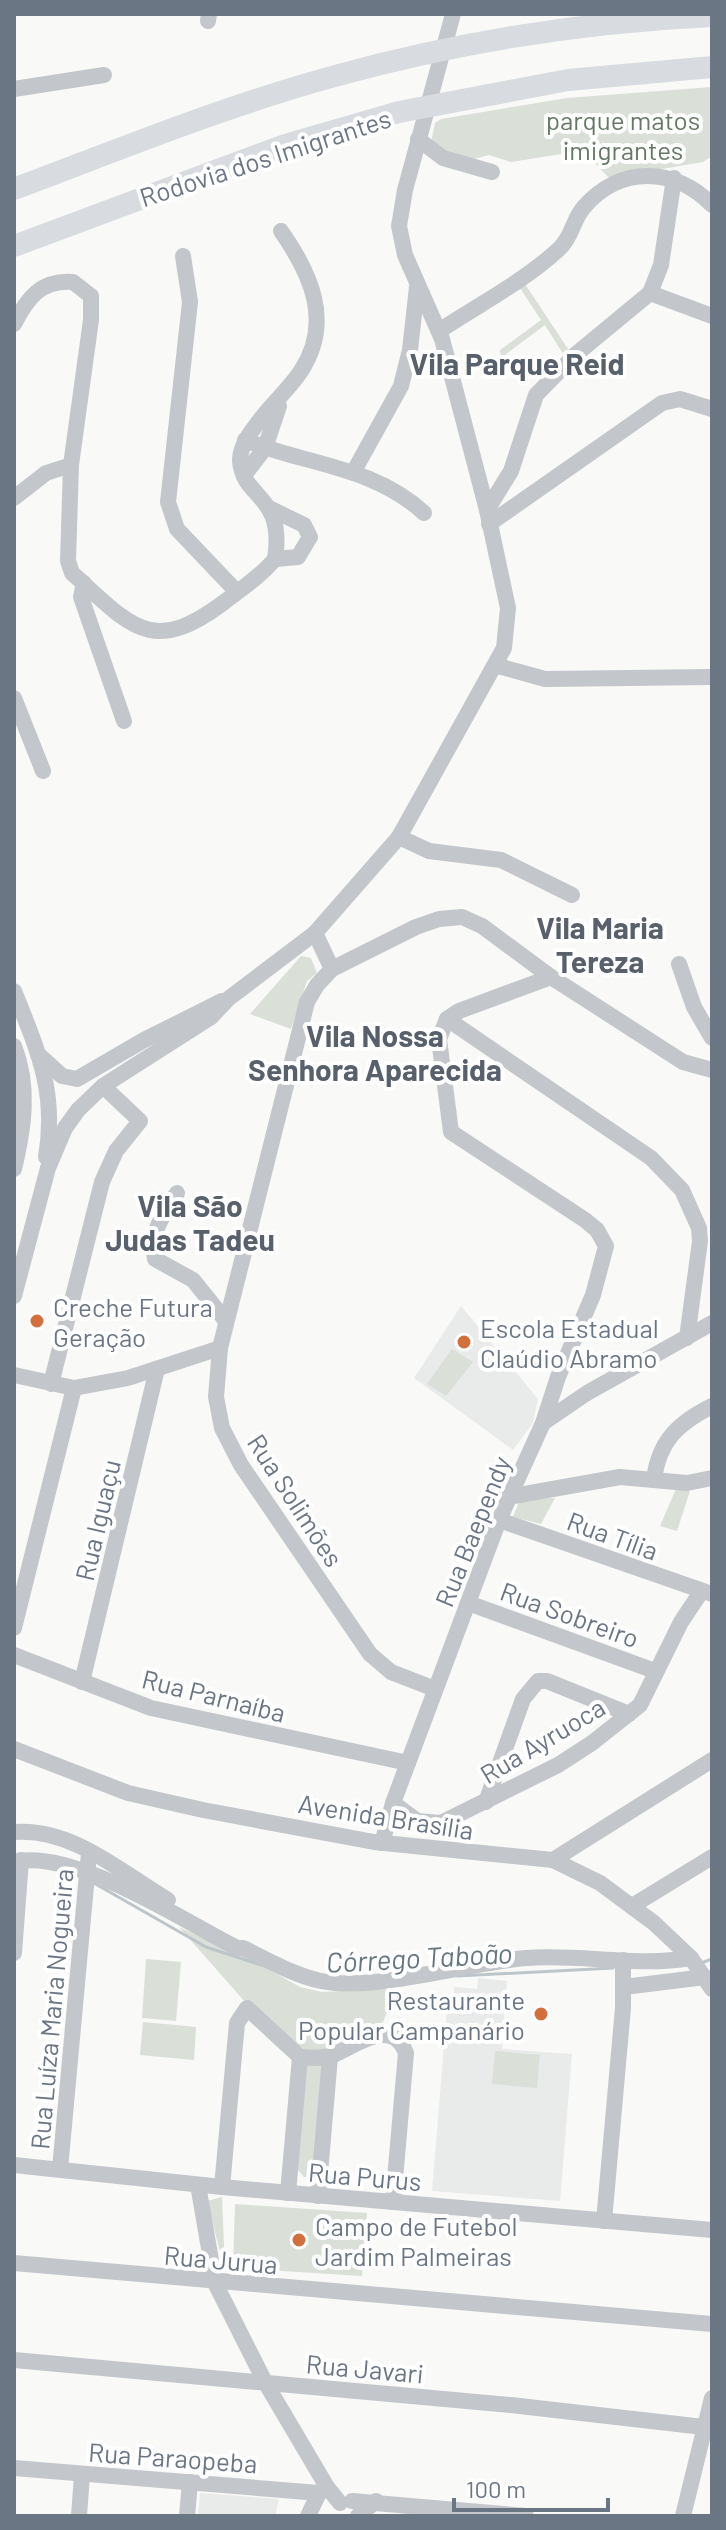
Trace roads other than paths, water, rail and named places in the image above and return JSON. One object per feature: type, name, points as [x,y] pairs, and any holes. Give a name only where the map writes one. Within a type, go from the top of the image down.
[{"type":"highway","name":"Rodovia dos Imigrantes","points":[[14,189],[218,112],[407,57],[477,42],[605,24],[712,16]]},
{"type":"highway","name":"Rodovia dos Imigrantes","points":[[14,246],[285,145],[399,112],[463,97],[568,80],[712,67]]},
{"type":"street","points":[[39,1194],[65,1128],[103,1086],[211,1017],[228,999],[315,933],[399,837],[498,666],[509,629],[508,608],[488,517],[435,324],[405,255],[399,226],[418,139],[453,14]]},
{"type":"street","points":[[14,89],[104,75]]},
{"type":"street","points":[[418,139],[443,158],[492,172]]},
{"type":"street","points":[[410,350],[435,324],[559,249],[582,208],[611,186],[646,174],[674,178],[695,189],[712,205]]},
{"type":"street","points":[[488,517],[511,471],[536,395],[575,355],[650,293],[661,265],[674,178]]},
{"type":"street","points":[[275,559],[278,534],[271,509],[245,474],[240,460],[245,440],[284,393],[310,354],[317,321],[310,280],[281,231]]},
{"type":"street","points":[[183,256],[190,302],[168,502],[177,529],[237,592]]},
{"type":"street","points":[[14,324],[40,287],[56,281],[73,282],[86,289],[92,304],[71,465],[68,561],[72,573],[138,627],[164,632],[194,623],[275,559],[298,557],[310,537],[304,525],[271,509]]},
{"type":"street","points":[[354,471],[401,386],[410,350],[417,285]]},
{"type":"street","points":[[650,293],[712,316]]},
{"type":"street","points":[[245,474],[265,448],[284,393]]},
{"type":"street","points":[[488,517],[662,403],[680,399],[712,409]]},
{"type":"street","points":[[245,440],[354,471],[399,491],[424,513]]},
{"type":"street","points":[[14,498],[46,473],[71,465]]},
{"type":"street","points":[[84,583],[81,597],[124,721]]},
{"type":"street","points":[[498,666],[545,679],[712,677]]},
{"type":"street","points":[[14,698],[43,771]]},
{"type":"street","points":[[399,837],[429,851],[501,860],[572,895]]},
{"type":"street","points":[[315,933],[332,969],[416,927],[453,917],[482,926],[551,977],[683,1062],[712,1070]]},
{"type":"street","points":[[679,964],[694,1007],[712,1038]]},
{"type":"street","name":"Rua Solimões","points":[[332,969],[317,985],[302,1017],[220,1348],[218,1412],[228,1442],[241,1465],[370,1654],[391,1672],[435,1689]]},
{"type":"street","points":[[551,977],[467,1008],[447,1019],[651,1158],[682,1190],[699,1228],[699,1257],[688,1311],[687,1338]]},
{"type":"street","points":[[14,991],[40,1056],[51,1114],[39,1194],[14,1296]]},
{"type":"street","points":[[40,1056],[62,1076],[77,1079],[144,1040],[228,999]]},
{"type":"street","name":"Rua Baependy","points":[[382,1843],[393,1803],[499,1520],[543,1423],[558,1377],[593,1295],[606,1253],[604,1239],[585,1220],[451,1132],[439,1052],[447,1019]]},
{"type":"street","points":[[14,1046],[24,1095],[22,1137],[14,1169]]},
{"type":"street","points":[[51,1384],[102,1182],[116,1151],[140,1121],[103,1086]]},
{"type":"street","points":[[177,1193],[155,1229],[152,1246],[155,1259],[193,1280],[226,1321]]},
{"type":"street","points":[[699,1228],[712,1213]]},
{"type":"street","points":[[543,1423],[587,1393],[712,1323]]},
{"type":"street","points":[[14,1375],[74,1388],[157,1369],[220,1348]]},
{"type":"street","name":"Rua Iguaçu","points":[[82,1682],[157,1369]]},
{"type":"street","points":[[558,1377],[587,1393]]},
{"type":"street","points":[[14,1628],[74,1388]]},
{"type":"street","points":[[654,1479],[663,1443],[679,1425],[712,1406]]},
{"type":"street","points":[[508,1497],[594,1481],[654,1479],[687,1483],[712,1478]]},
{"type":"street","name":"Rua Tília","points":[[499,1520],[706,1593]]},
{"type":"street","name":"Rua Ayruoca","points":[[393,1803],[417,1821],[431,1823],[456,1817],[558,1765],[629,1714],[650,1688],[655,1671],[706,1593]]},
{"type":"street","name":"Rua Sobreiro","points":[[468,1603],[655,1671]]},
{"type":"street","name":"Rua Parnaíba","points":[[14,1655],[180,1716],[408,1763]]},
{"type":"street","points":[[486,1802],[523,1699],[538,1681],[547,1681],[629,1714]]},
{"type":"street","name":"Avenida Brasília","points":[[14,1749],[128,1793],[382,1843],[553,1860],[600,1883],[632,1906],[691,1958],[708,1983]]},
{"type":"street","points":[[553,1860],[712,1760]]},
{"type":"street","points":[[14,1832],[34,1830],[68,1838],[243,1948],[293,1973],[323,1982],[354,1983],[526,1958],[691,1958]]},
{"type":"street","name":"Rua Luíza Maria Nogueira","points":[[60,2169],[89,1853]]},
{"type":"street","points":[[632,1906],[712,1857]]},
{"type":"street","points":[[14,1953],[18,1861],[88,1872],[233,1947],[243,1948]]},
{"type":"street","points":[[604,2221],[624,1987],[623,1960]]},
{"type":"street","points":[[624,1987],[708,1983]]},
{"type":"street","points":[[222,2187],[237,2023],[247,2008],[300,2057],[330,2057],[377,2033],[391,2035],[402,2044],[406,2053],[393,2202]]},
{"type":"street","points":[[288,2193],[300,2057]]},
{"type":"street","points":[[318,2196],[330,2057]]},
{"type":"street","name":"Rua Purus","points":[[14,2165],[198,2185],[712,2230]]},
{"type":"street","points":[[198,2185],[215,2283],[323,2490],[350,2511],[376,2501],[526,2516]]},
{"type":"street","name":"Rua Jurua","points":[[14,2263],[215,2283],[712,2324]]},
{"type":"street","name":"Rua Javari","points":[[14,2360],[709,2427]]},
{"type":"street","points":[[683,2516],[709,2427],[712,2398]]},
{"type":"street","name":"Rua Paraopeba","points":[[14,2468],[323,2490]]},
{"type":"street","points":[[79,2516],[82,2475]]},
{"type":"street","points":[[187,2516],[190,2482]]},
{"type":"street","points":[[308,2516],[323,2490]]},
{"type":"waterway","name":"Córrego Taboão","points":[[92,1882],[206,1947],[261,1965]]},
{"type":"waterway","name":"Córrego Taboão","points":[[701,1963],[712,1959]]},
{"type":"waterway","name":"Córrego Taboão","points":[[457,1976],[613,1968]]},
{"type":"place","name":"Creche Futura Geração","points":[[37,1321]]},
{"type":"place","name":"Escola Estadual Claúdio Abramo","points":[[464,1342]]},
{"type":"place","name":"Restaurante Popular Campanário","points":[[541,2014]]},
{"type":"place","name":"Campo de Futebol Jardim Palmeiras","points":[[299,2240]]},
{"type":"district","name":"Vila Parque Reid","points":[[517,363]]},
{"type":"district","name":"Vila Maria Tereza","points":[[600,944]]},
{"type":"district","name":"Vila Nossa Senhora Aparecida","points":[[375,1052]]},
{"type":"district","name":"Vila São Judas Tadeu","points":[[190,1222]]},
{"type":"park label","name":"parque matos imigrantes","points":[[623,134]]}]
